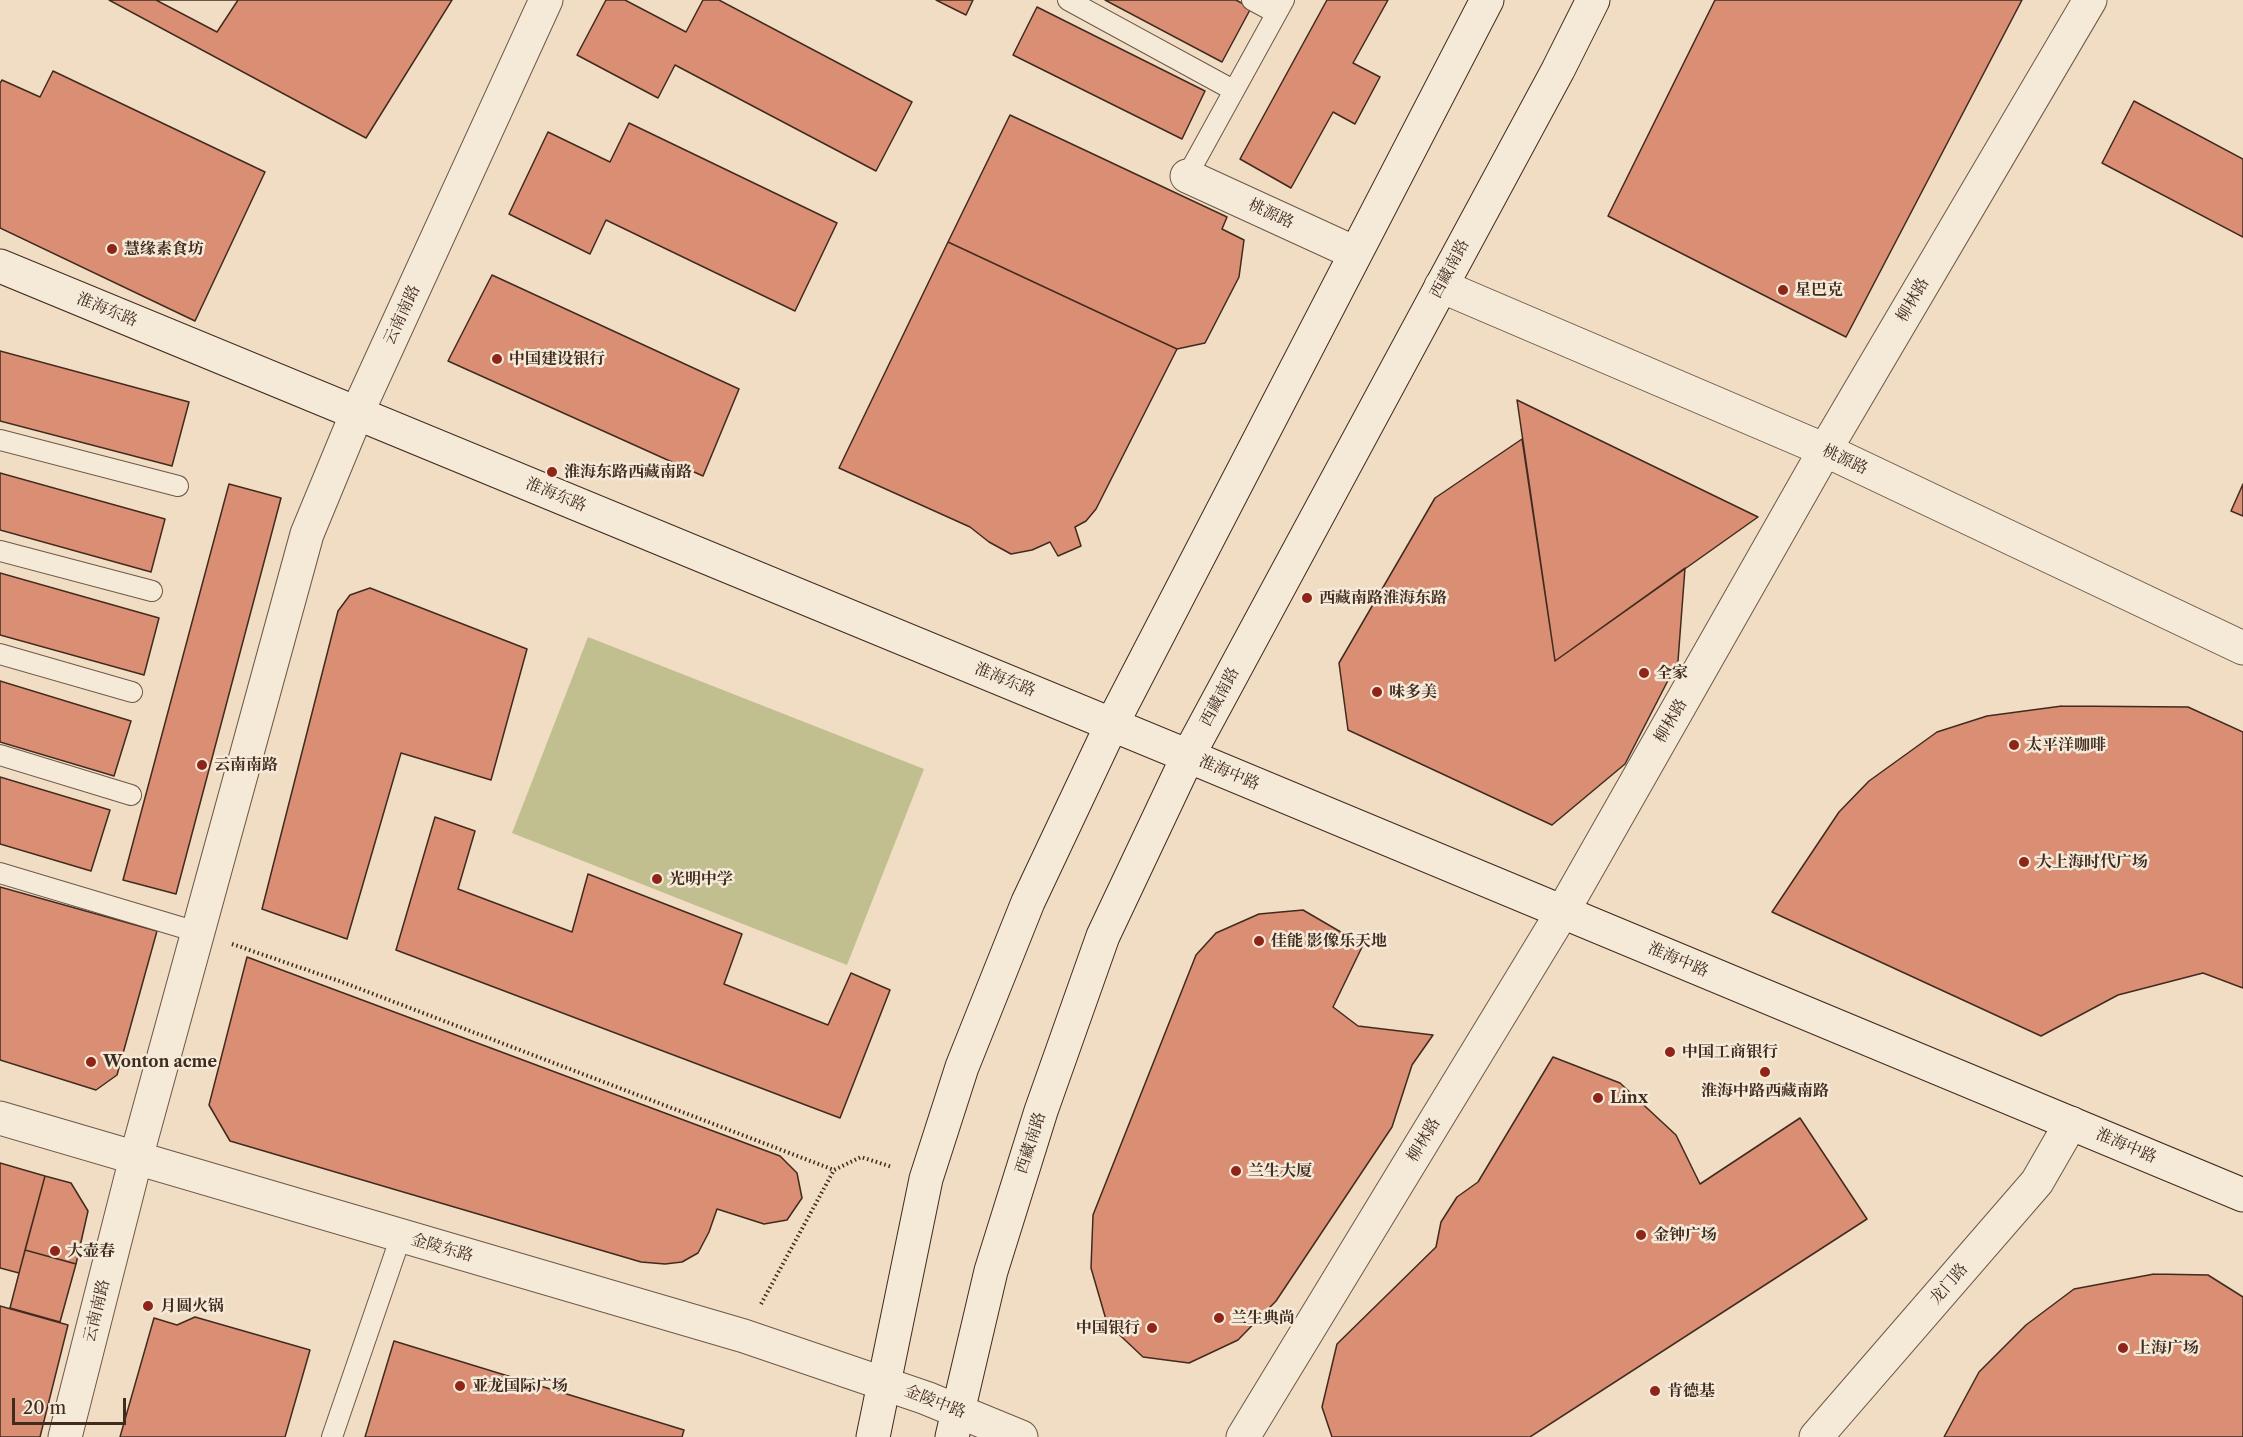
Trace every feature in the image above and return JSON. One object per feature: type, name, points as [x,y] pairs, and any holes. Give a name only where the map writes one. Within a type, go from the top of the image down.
[{"type":"street","name":"云南南路","points":[[65,1437],[136,1158],[307,534],[357,413],[546,0]]},
{"type":"street","points":[[873,1437],[882,1383],[926,1179],[962,1067],[1028,902],[1112,724],[1487,0]]},
{"type":"street","name":"西藏南路","points":[[955,1424],[991,1271],[1041,1111],[1103,936],[1188,756],[1558,70],[1593,0]]},
{"type":"street","name":"柳林路","points":[[1243,1437],[1563,911],[1825,450],[2090,0]]},
{"type":"street","name":"桃源路","points":[[1187,176],[1355,253]]},
{"type":"street","name":"淮海东路","points":[[0,266],[1112,724]]},
{"type":"street","name":"桃源路","points":[[1441,286],[1825,450],[2243,648]]},
{"type":"street","name":"淮海中路","points":[[1112,724],[2243,1195]]},
{"type":"street","name":"金陵东路","points":[[0,1118],[744,1336],[882,1383]]},
{"type":"street","name":"龙门路","points":[[1816,1437],[2037,1182],[2071,1123]]},
{"type":"street","name":"金陵中路","points":[[882,1383],[955,1424],[1021,1437]]},
{"type":"lane","points":[[1068,0],[1233,90]]},
{"type":"lane","points":[[1187,176],[1280,6],[1252,0]]},
{"type":"lane","points":[[0,440],[178,486]]},
{"type":"lane","points":[[0,551],[152,591]]},
{"type":"lane","points":[[0,654],[132,692]]},
{"type":"lane","points":[[0,755],[131,795]]},
{"type":"lane","points":[[0,873],[197,932]]},
{"type":"lane","points":[[332,1437],[401,1236]]},
{"type":"path","points":[[197,932],[353,986],[834,1170]]},
{"type":"path","points":[[744,1336],[834,1170],[861,1157],[926,1179]]},
{"type":"shaded area","points":[[588,637],[924,769],[847,965],[512,833]]},
{"type":"building","points":[[109,0],[452,0],[366,138]]},
{"type":"building","points":[[156,0],[238,0],[217,32]]},
{"type":"building","points":[[606,0],[625,0],[686,32],[703,0],[719,0],[912,102],[876,171],[675,65],[658,98],[577,55]]},
{"type":"building","points":[[936,0],[973,0],[966,15]]},
{"type":"building","points":[[1105,0],[1236,0],[1251,8],[1222,62]]},
{"type":"building","points":[[1327,0],[1388,0],[1353,63],[1380,77],[1355,124],[1333,112],[1291,188],[1240,159]]},
{"type":"building","points":[[1715,0],[2022,0],[1846,337],[1608,216]]},
{"type":"building","points":[[1037,7],[1205,91],[1182,139],[1013,55]]},
{"type":"building","points":[[53,71],[265,172],[195,321],[0,228],[0,83],[2,80],[40,97]]},
{"type":"building","points":[[2134,101],[2243,159],[2243,237],[2102,163]]},
{"type":"building","points":[[1010,115],[1227,217],[1222,229],[1244,240],[1239,277],[1205,343],[1177,349],[948,242]]},
{"type":"building","points":[[629,123],[837,223],[795,311],[606,220],[590,254],[509,214],[548,132],[610,162]]},
{"type":"building","points":[[948,242],[1177,349],[1096,509],[1086,521],[1075,527],[1081,546],[1058,556],[1050,542],[1032,550],[1011,554],[989,542],[970,527],[839,468]]},
{"type":"building","points":[[492,275],[739,389],[703,476],[448,361]]},
{"type":"building","points":[[0,351],[189,402],[172,466],[0,421]]},
{"type":"building","points":[[1517,400],[1758,517],[1555,661]]},
{"type":"building","points":[[1522,439],[1555,661],[1685,568],[1678,661],[1625,764],[1552,825],[1348,730],[1339,663],[1435,498]]},
{"type":"building","points":[[0,473],[165,519],[151,572],[0,530]]},
{"type":"building","points":[[229,484],[281,498],[176,894],[123,880]]},
{"type":"building","points":[[2243,484],[2243,516],[2231,511]]},
{"type":"building","points":[[0,573],[159,618],[144,675],[0,635]]},
{"type":"building","points":[[370,588],[527,649],[491,780],[401,753],[347,939],[262,909],[338,611],[350,595]]},
{"type":"building","points":[[0,681],[131,721],[114,776],[0,742]]},
{"type":"building","name":"大上海时代广场","points":[[2062,706],[2188,707],[2243,732],[2243,988],[2203,973],[2118,995],[2041,1036],[1772,912],[1839,812],[1869,781],[1937,732],[1987,716]]},
{"type":"building","points":[[0,777],[110,810],[91,871],[0,844]]},
{"type":"building","points":[[435,817],[475,831],[458,889],[572,932],[588,874],[742,934],[724,984],[828,1025],[851,973],[890,990],[840,1118],[396,950]]},
{"type":"building","points":[[0,887],[157,931],[117,1075],[96,1090],[0,1060]]},
{"type":"building","name":"兰生大厦","points":[[1303,910],[1363,945],[1333,1007],[1358,1026],[1433,1035],[1412,1065],[1392,1127],[1276,1301],[1238,1340],[1189,1363],[1143,1357],[1107,1323],[1091,1268],[1093,1215],[1196,955],[1216,933],[1259,914]]},
{"type":"building","points":[[247,957],[780,1156],[797,1173],[802,1198],[787,1220],[764,1224],[717,1209],[698,1253],[682,1262],[665,1264],[641,1262],[230,1141],[209,1105]]},
{"type":"building","name":"金钟广场","points":[[1553,1057],[1620,1083],[1676,1135],[1700,1184],[1800,1118],[1867,1219],[1530,1437],[1332,1437],[1322,1407],[1337,1344],[1436,1247],[1441,1222],[1457,1197],[1478,1182]]},
{"type":"building","points":[[0,1163],[45,1176],[19,1273],[0,1268]]},
{"type":"building","points":[[45,1176],[71,1183],[88,1211],[76,1264],[25,1250]]},
{"type":"building","points":[[25,1250],[76,1264],[60,1322],[10,1308]]},
{"type":"building","name":"上海广场","points":[[2154,1274],[2208,1275],[2243,1297],[2243,1437],[1944,1437],[1979,1372],[2026,1325],[2074,1289]]},
{"type":"building","points":[[0,1306],[68,1325],[40,1437],[0,1437]]},
{"type":"building","points":[[195,1317],[310,1350],[285,1437],[120,1437],[154,1318],[177,1325]]},
{"type":"building","name":"亚龙国际广场","points":[[394,1341],[684,1430],[682,1437],[365,1437]]},
{"type":"place","name":"慧缘素食坊","points":[[112,249]]},
{"type":"place","name":"星巴克","points":[[1783,290]]},
{"type":"place","name":"中国建设银行","points":[[497,359]]},
{"type":"place","name":"淮海东路西藏南路","points":[[552,472]]},
{"type":"place","name":"西藏南路淮海东路","points":[[1307,598]]},
{"type":"place","name":"全家","points":[[1644,673]]},
{"type":"place","name":"味多美","points":[[1377,692]]},
{"type":"place","name":"太平洋咖啡","points":[[2014,745]]},
{"type":"place","name":"云南南路","points":[[202,765]]},
{"type":"place","name":"大上海时代广场","points":[[2024,862]]},
{"type":"place","name":"光明中学","points":[[657,879]]},
{"type":"place","name":"佳能 影像乐天地","points":[[1259,941]]},
{"type":"place","name":"中国工商银行","points":[[1670,1052]]},
{"type":"place","name":"Wonton acme","points":[[91,1062]]},
{"type":"place","name":"淮海中路西藏南路","points":[[1765,1072]]},
{"type":"place","name":"Linx","points":[[1598,1098]]},
{"type":"place","name":"兰生大厦","points":[[1236,1171]]},
{"type":"place","name":"金钟广场","points":[[1641,1235]]},
{"type":"place","name":"大壶春","points":[[55,1251]]},
{"type":"place","name":"月圆火锅","points":[[148,1306]]},
{"type":"place","name":"兰生典尚","points":[[1219,1318]]},
{"type":"place","name":"中国银行","points":[[1152,1328]]},
{"type":"place","name":"上海广场","points":[[2123,1348]]},
{"type":"place","name":"亚龙国际广场","points":[[460,1386]]},
{"type":"place","name":"肯德基","points":[[1655,1391]]}]
